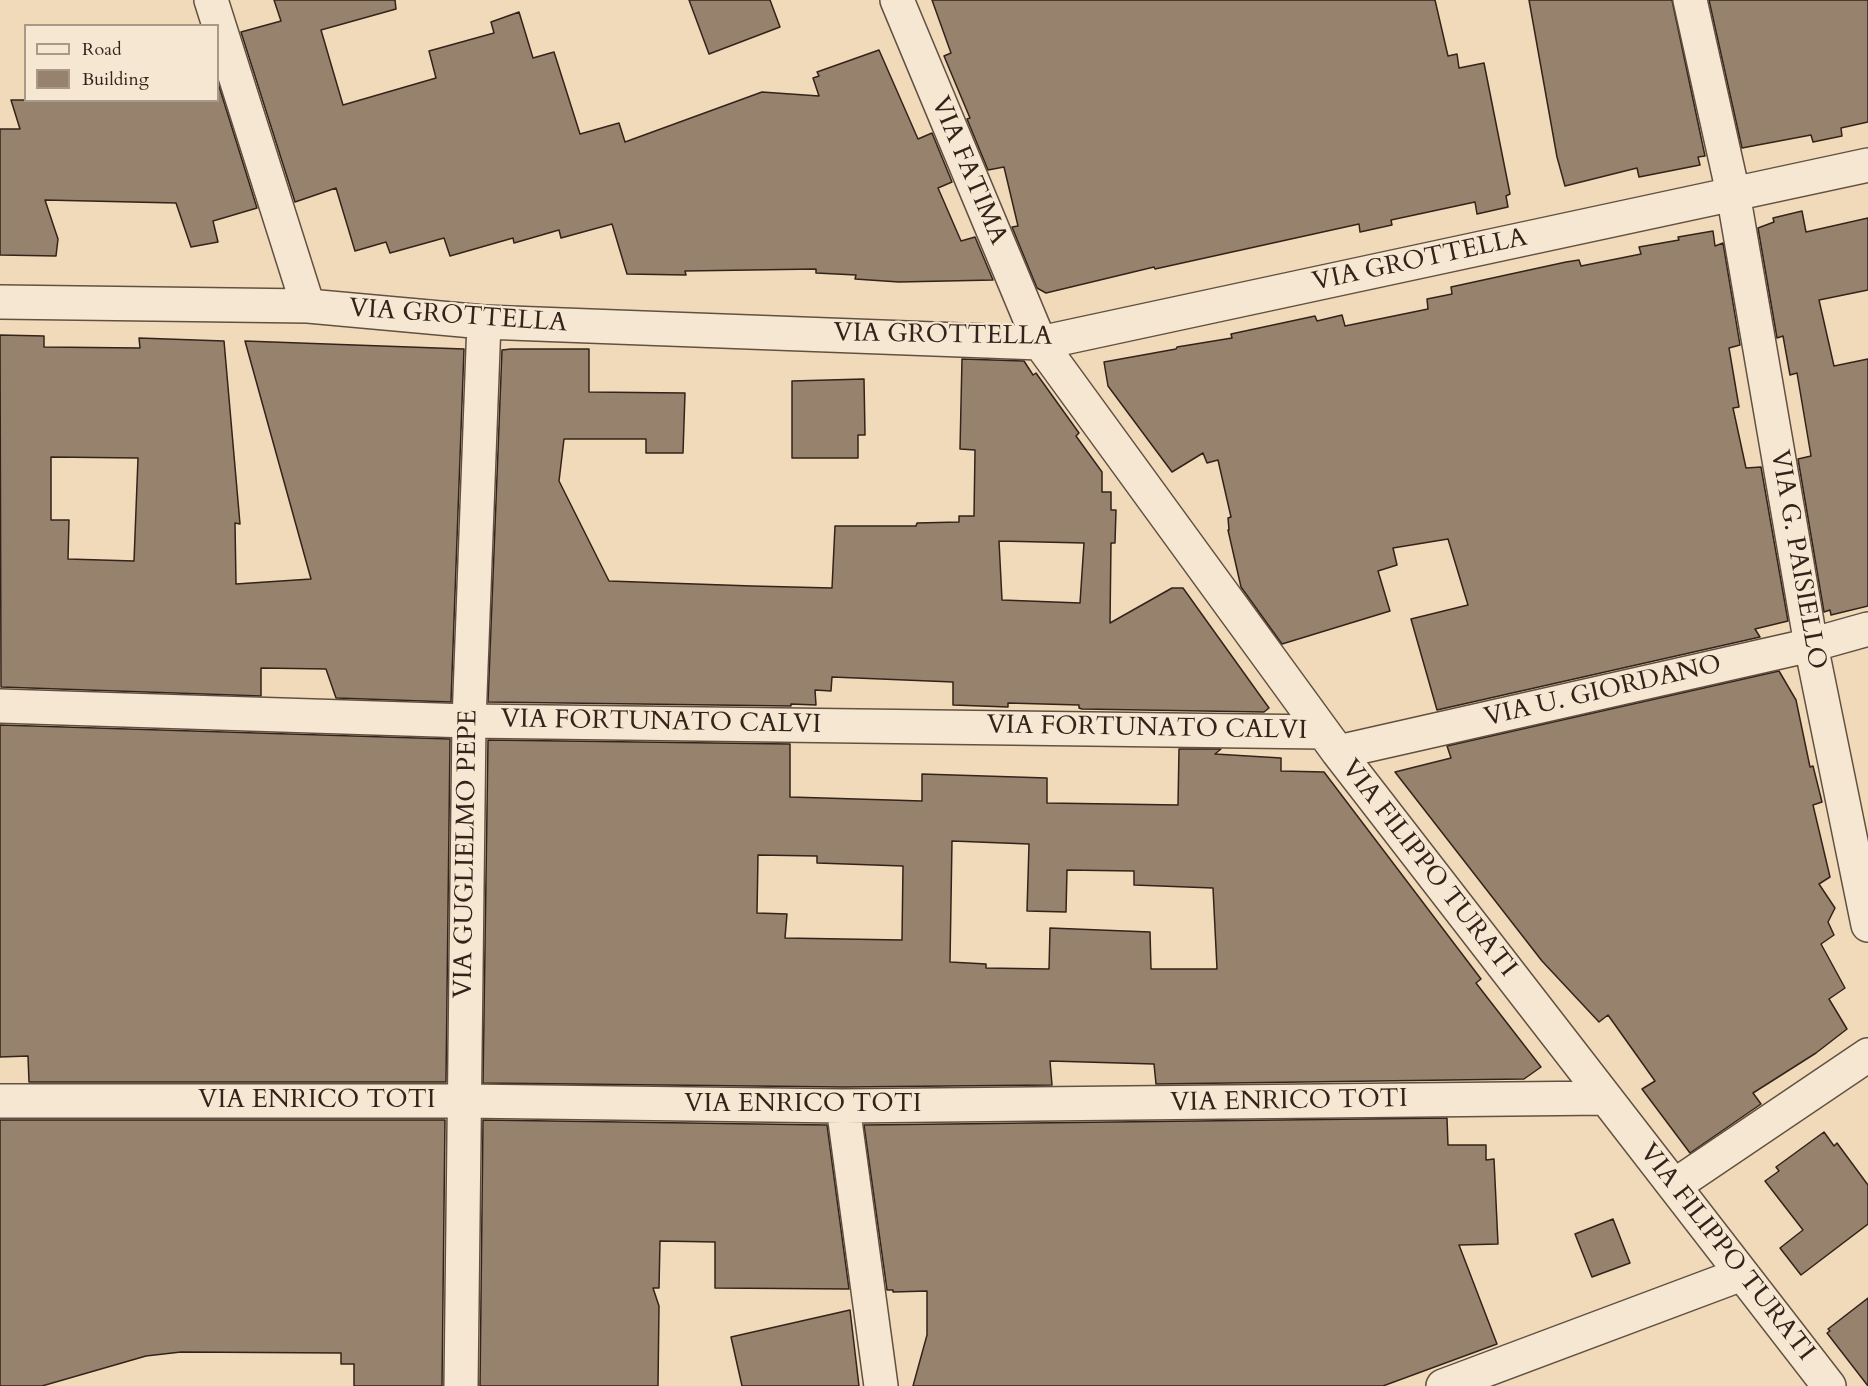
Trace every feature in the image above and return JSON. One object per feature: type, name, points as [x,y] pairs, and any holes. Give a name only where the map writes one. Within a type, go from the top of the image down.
[{"type":"street","points":[[211,0],[219,24]]},
{"type":"street","name":"VIA FATIMA","points":[[897,0],[1040,343]]},
{"type":"street","name":"VIA G. PAISIELLO","points":[[1690,0],[1733,194],[1811,645],[1868,925]]},
{"type":"street","points":[[219,25],[308,306]]},
{"type":"street","name":"VIA GROTTELLA","points":[[0,302],[308,306],[484,322],[1040,343],[1868,165]]},
{"type":"street","name":"VIA GUGLIELMO PEPE","points":[[461,1386],[469,721],[484,322]]},
{"type":"street","name":"VIA FILIPPO TURATI","points":[[1040,343],[1330,742],[1829,1386]]},
{"type":"street","name":"VIA U. GIORDANO","points":[[1330,742],[1811,645],[1868,629]]},
{"type":"street","name":"VIA FORTUNATO CALVI","points":[[0,706],[469,721],[1330,742]]},
{"type":"street","points":[[1674,1186],[1868,1054]]},
{"type":"street","name":"VIA ENRICO TOTI","points":[[0,1101],[464,1101],[843,1106],[1606,1098]]},
{"type":"street","points":[[843,1106],[881,1386]]},
{"type":"street","points":[[1443,1386],[1742,1274]]},
{"type":"building","points":[[274,0],[395,0],[396,9],[321,30],[343,105],[436,78],[429,51],[494,33],[491,22],[519,12],[533,58],[554,52],[580,134],[619,123],[625,142],[762,92],[819,96],[813,78],[819,76],[817,72],[879,50],[918,139],[932,133],[952,182],[938,188],[961,241],[975,237],[993,280],[899,282],[855,279],[856,275],[816,273],[816,269],[685,271],[686,275],[627,274],[612,224],[561,238],[559,230],[514,243],[513,238],[450,256],[444,238],[390,253],[386,242],[355,251],[336,188],[295,202],[241,32],[281,21]]},
{"type":"building","points":[[689,0],[770,0],[780,27],[709,54]]},
{"type":"building","points":[[932,0],[1435,0],[1448,56],[1457,54],[1459,68],[1484,63],[1510,194],[1506,196],[1508,207],[1477,214],[1475,202],[1391,220],[1392,225],[1360,232],[1359,224],[1155,269],[1154,267],[1046,293],[1037,288],[1012,227],[1018,226],[1004,167],[988,170],[967,119],[970,118],[944,56],[951,53]]},
{"type":"building","points":[[1529,0],[1672,0],[1705,156],[1698,157],[1700,165],[1639,177],[1637,168],[1565,186],[1557,157]]},
{"type":"building","points":[[1709,0],[1868,0],[1868,122],[1841,128],[1842,136],[1813,142],[1811,135],[1742,148]]},
{"type":"building","points":[[219,86],[257,208],[213,221],[218,242],[191,247],[176,203],[45,200],[58,239],[56,256],[0,255],[0,129],[20,129],[11,100],[24,100],[24,102],[219,102]]},
{"type":"building","points":[[1802,211],[1806,232],[1868,218],[1868,290],[1819,300],[1834,366],[1868,359],[1868,606],[1831,615],[1830,610],[1824,612],[1798,459],[1811,456],[1797,373],[1790,375],[1783,336],[1777,338],[1758,228],[1774,222],[1773,218]]},
{"type":"building","points":[[1713,231],[1715,246],[1723,243],[1740,345],[1729,348],[1739,407],[1733,408],[1746,468],[1761,467],[1788,621],[1755,629],[1760,637],[1437,710],[1411,619],[1468,605],[1448,539],[1393,548],[1397,565],[1378,571],[1390,611],[1282,644],[1241,587],[1228,530],[1228,518],[1231,517],[1218,460],[1207,463],[1203,453],[1172,472],[1108,386],[1104,362],[1232,338],[1231,334],[1315,316],[1317,321],[1342,315],[1345,326],[1428,309],[1427,299],[1452,294],[1451,287],[1566,262],[1579,260],[1581,266],[1641,254],[1639,247]]},
{"type":"building","points":[[0,335],[44,336],[44,347],[140,348],[139,338],[224,341],[240,524],[235,523],[236,584],[311,579],[245,341],[464,349],[451,702],[336,698],[326,669],[261,668],[261,696],[1,687]],"holes":[[[51,457],[138,458],[134,561],[68,559],[69,520],[51,520]]]},
{"type":"building","points":[[589,349],[589,392],[685,393],[683,453],[646,453],[646,439],[564,439],[559,481],[609,581],[832,588],[835,526],[916,526],[917,523],[959,522],[959,516],[974,516],[975,450],[960,449],[962,359],[1024,361],[1033,375],[1036,373],[1079,433],[1076,436],[1102,472],[1102,492],[1111,492],[1111,510],[1116,510],[1115,543],[1111,543],[1110,623],[1172,588],[1183,588],[1269,708],[1264,712],[1082,709],[1079,705],[1008,703],[1008,707],[953,705],[953,682],[832,677],[831,691],[815,690],[816,705],[488,702],[502,350]],"holes":[[[999,541],[1084,543],[1080,603],[1002,600]]]},
{"type":"building","points":[[864,379],[865,435],[858,435],[858,458],[792,458],[792,381]]},
{"type":"building","points":[[1779,671],[1796,700],[1810,767],[1813,766],[1822,802],[1813,805],[1830,877],[1819,884],[1835,908],[1828,922],[1834,935],[1821,944],[1845,988],[1829,999],[1847,1029],[1816,1053],[1753,1093],[1761,1104],[1690,1153],[1642,1089],[1655,1081],[1608,1015],[1599,1022],[1542,961],[1395,772],[1451,758],[1447,746]]},
{"type":"building","points":[[0,725],[450,739],[446,1082],[29,1082],[28,1056],[0,1057]]},
{"type":"building","points":[[488,740],[790,744],[790,797],[922,801],[922,774],[1047,778],[1047,803],[1178,805],[1179,749],[1221,749],[1215,754],[1281,758],[1281,771],[1324,772],[1481,979],[1476,983],[1541,1067],[1524,1079],[1156,1084],[1154,1064],[1050,1061],[1052,1085],[843,1087],[483,1083]],"holes":[[[952,841],[1029,844],[1027,911],[1066,912],[1067,870],[1134,871],[1134,885],[1213,888],[1217,969],[1151,969],[1150,932],[1050,928],[1049,969],[986,968],[986,964],[950,962]],[[758,855],[817,856],[817,863],[903,866],[902,940],[785,938],[787,914],[757,913]]]},
{"type":"building","points":[[1447,1118],[1448,1145],[1486,1145],[1486,1160],[1494,1159],[1498,1244],[1459,1245],[1497,1344],[1383,1386],[913,1386],[927,1335],[927,1291],[893,1292],[893,1290],[887,1290],[864,1125]]},
{"type":"building","points":[[0,1120],[445,1120],[442,1386],[354,1386],[354,1364],[341,1364],[341,1353],[181,1352],[146,1356],[42,1386],[0,1386]]},
{"type":"building","points":[[483,1120],[827,1125],[849,1289],[715,1288],[715,1242],[660,1241],[659,1288],[653,1288],[659,1306],[658,1386],[480,1386]]},
{"type":"building","points":[[1824,1132],[1834,1146],[1837,1143],[1868,1185],[1868,1224],[1801,1275],[1780,1248],[1803,1230],[1765,1181],[1779,1171],[1776,1167]]},
{"type":"building","points":[[1613,1219],[1630,1263],[1592,1277],[1575,1234]]},
{"type":"building","points":[[1868,1298],[1868,1386],[1827,1333],[1830,1331],[1828,1329]]},
{"type":"building","points":[[850,1310],[859,1386],[742,1386],[731,1337]]}]
